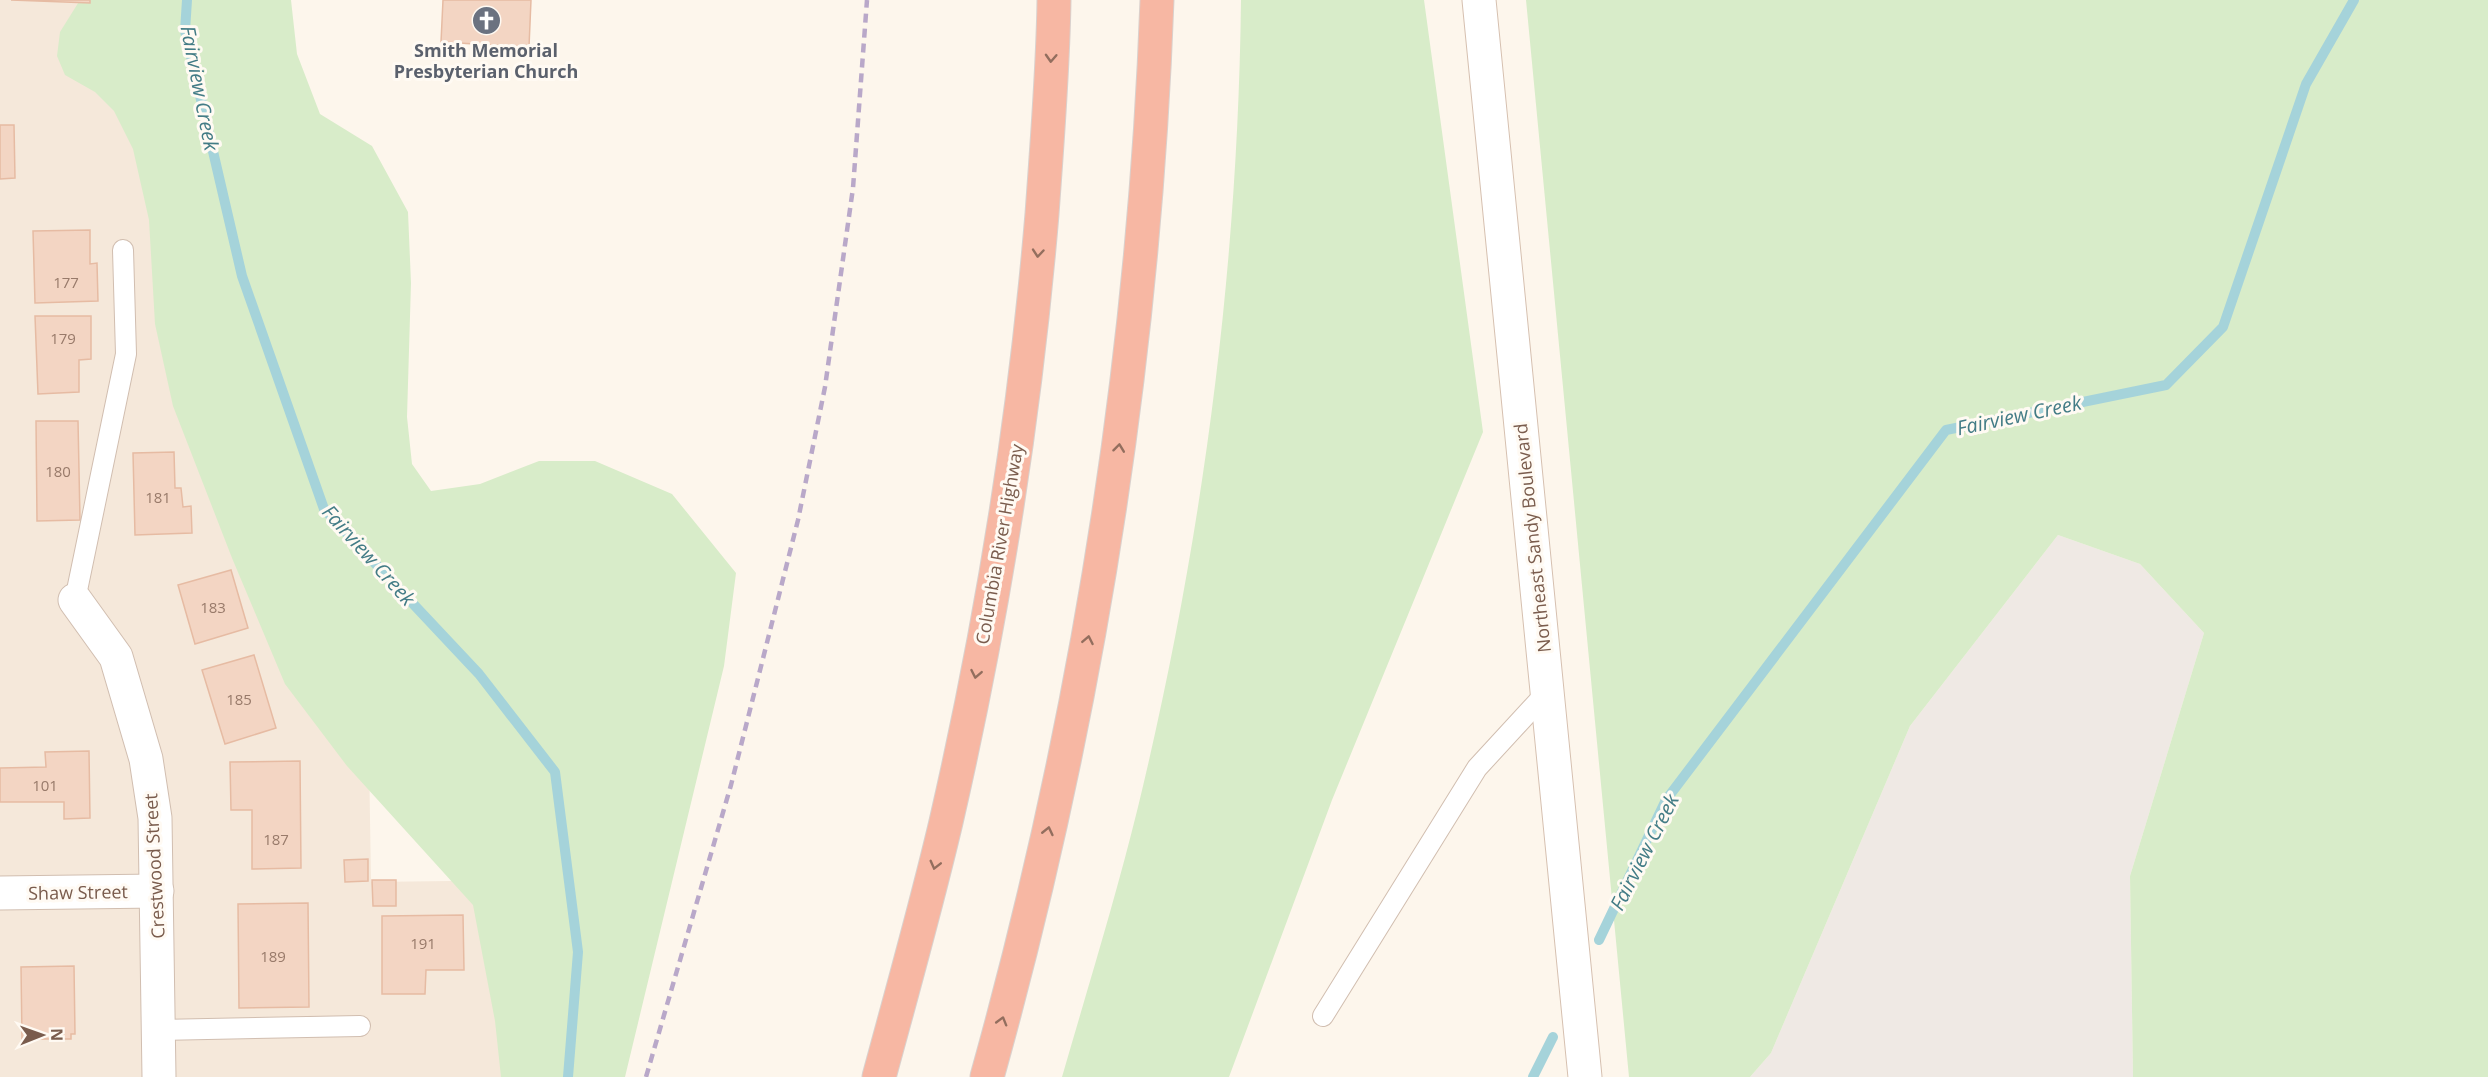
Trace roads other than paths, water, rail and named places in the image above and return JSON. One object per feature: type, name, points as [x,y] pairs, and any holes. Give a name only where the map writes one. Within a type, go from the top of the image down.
[{"type":"highway","name":"Columbia River Highway","points":[[879,1077],[946,822],[999,552],[1020,420],[1036,281],[1046,157],[1054,0]]},
{"type":"highway","points":[[987,1077],[1010,993],[1062,771],[1108,523],[1131,356],[1144,222],[1157,0]]},
{"type":"main road","name":"Northeast Sandy Boulevard","points":[[1479,0],[1585,1077]]},
{"type":"main road","name":"Crestwood Street","points":[[75,600],[116,657],[146,759],[156,818],[159,1077]]},
{"type":"main road","name":"Shaw Street","points":[[0,892],[157,891]]},
{"type":"lane","points":[[75,600],[126,354],[123,250]]},
{"type":"lane","points":[[1323,1016],[1477,768],[1547,692]]},
{"type":"lane","points":[[159,1030],[360,1026]]},
{"type":"waterway","name":"Fairview Creek","points":[[187,0],[185,31],[242,276],[324,509],[479,674],[555,772],[578,952],[568,1077]]},
{"type":"waterway","name":"Fairview Creek","points":[[1599,940],[1666,800],[1946,430],[2166,385],[2223,327],[2306,84],[2354,0]]},
{"type":"waterway","name":"Fairview Creek","points":[[1533,1077],[1553,1037]]},
{"type":"railway","points":[[646,1077],[731,785],[798,520],[825,387],[853,188],[867,0]]},
{"type":"place","name":"Smith Memorial Presbyterian Church","points":[[486,21]]}]
